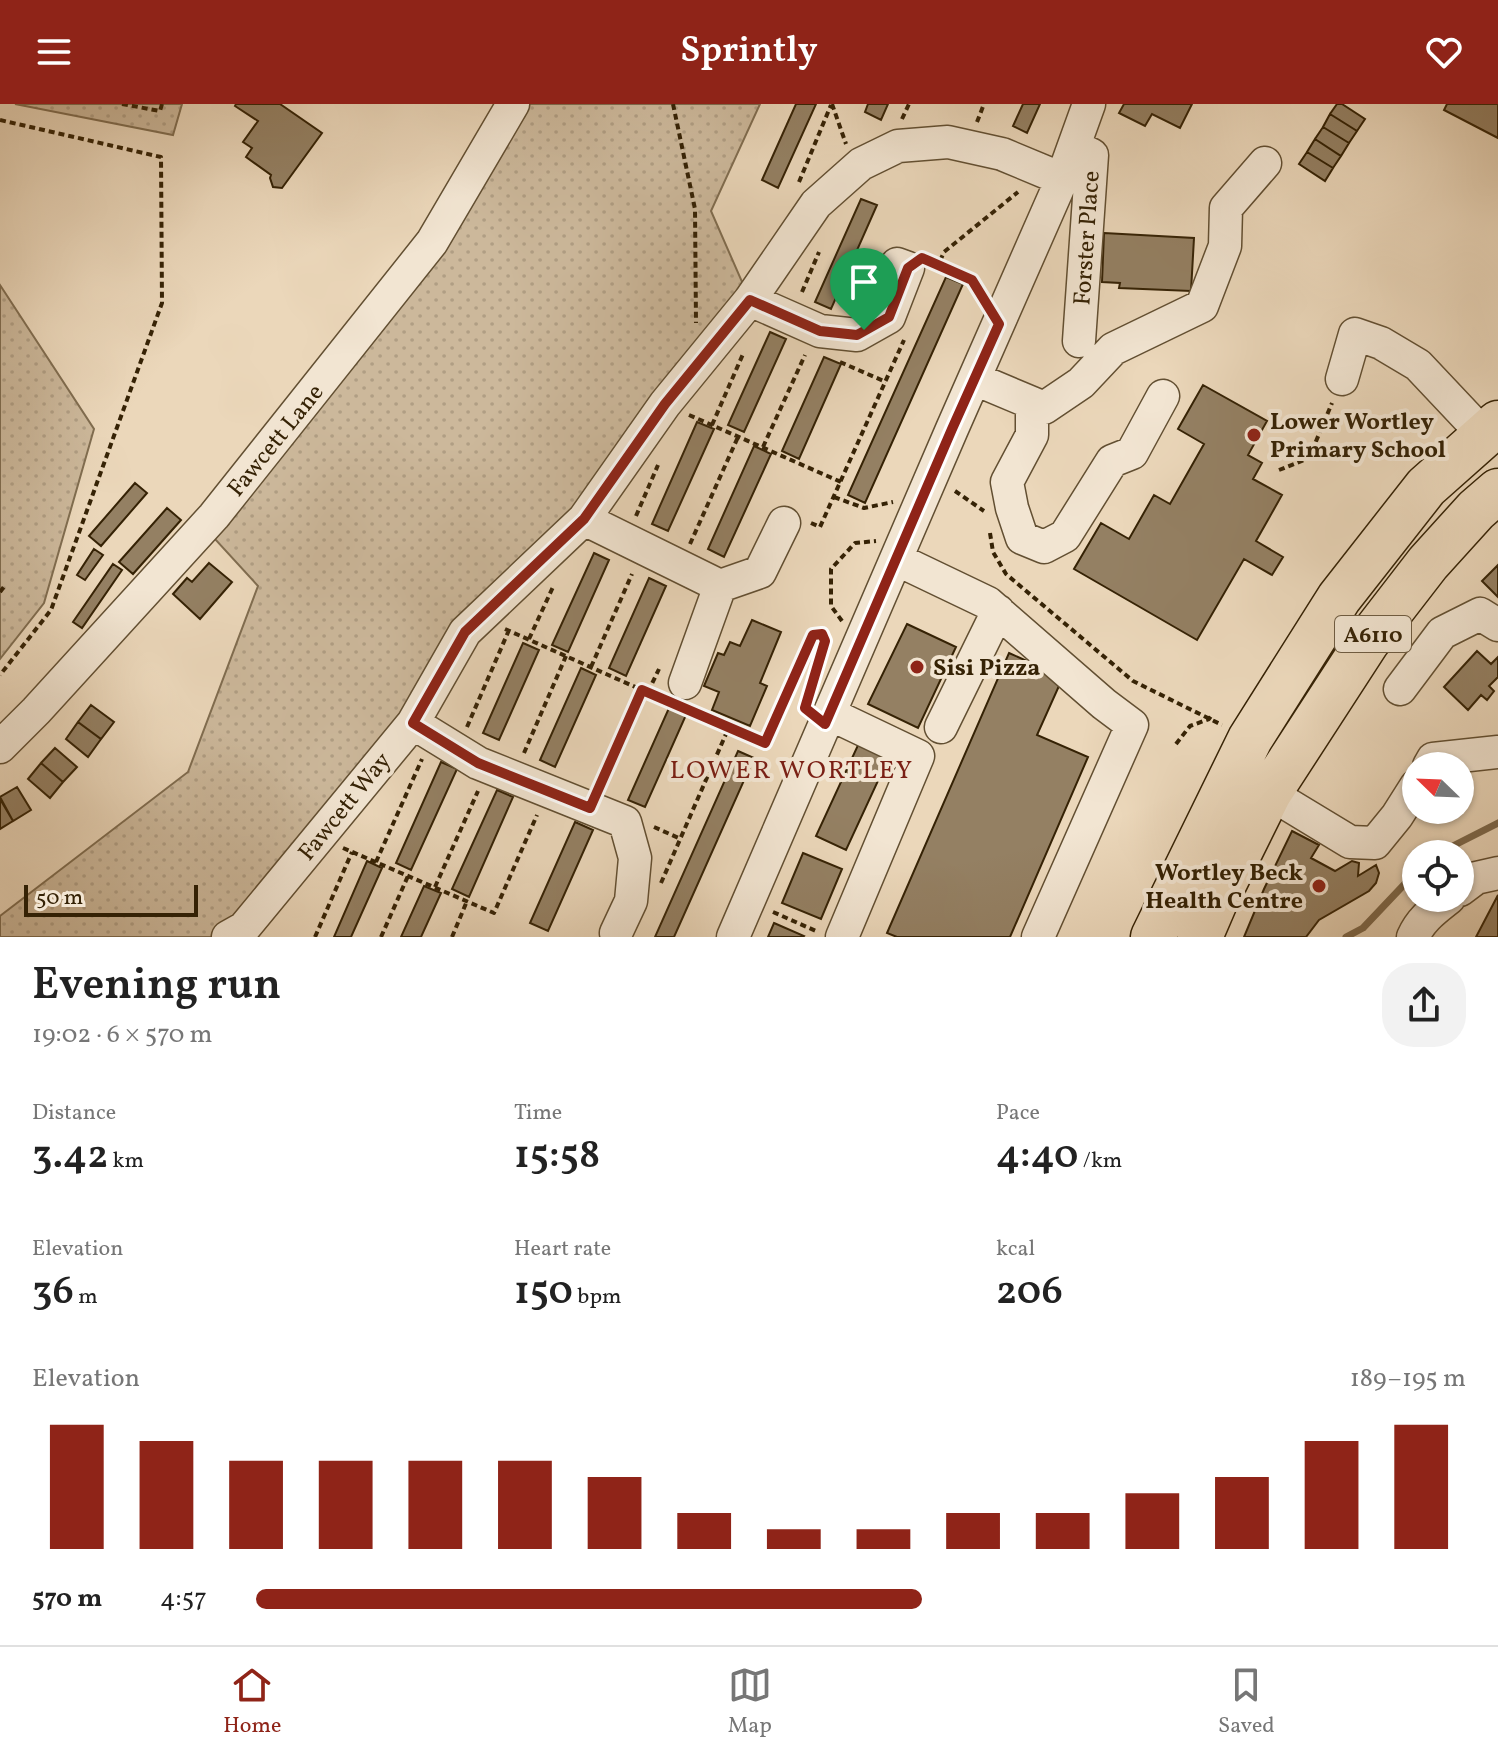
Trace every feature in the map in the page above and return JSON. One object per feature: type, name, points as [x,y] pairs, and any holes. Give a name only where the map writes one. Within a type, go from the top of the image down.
[{"type":"highway","name":"A6110","points":[[1153,937],[1250,739],[1339,598],[1426,487],[1491,429]]},
{"type":"highway","name":"A6110","points":[[1200,937],[1269,793],[1367,642],[1428,563],[1476,510],[1498,491]]},
{"type":"street","name":"Fawcett Lane","points":[[0,747],[214,516],[413,267],[432,242],[513,104]]},
{"type":"street","points":[[733,937],[901,548],[936,490],[1053,175],[1074,146],[1089,104]]},
{"type":"street","name":"Fawcett Way","points":[[242,934],[319,837],[434,736],[465,632],[494,624],[584,519],[665,404],[697,365],[757,303],[816,204],[861,164],[898,146],[948,142],[1002,154],[1053,175]]},
{"type":"street","name":"Forster Place","points":[[1074,146],[1092,155],[1079,341]]},
{"type":"street","points":[[975,379],[1044,408],[1081,383],[1113,349],[1202,306],[1225,246],[1215,202],[1265,163]]},
{"type":"street","points":[[757,303],[816,330],[857,335],[889,317],[919,269]]},
{"type":"street","points":[[1342,379],[1355,334],[1381,343],[1418,365],[1491,429]]},
{"type":"street","points":[[1032,404],[1032,435],[1007,482],[1022,538],[1044,547],[1065,536],[1112,461],[1132,453],[1163,396]]},
{"type":"street","points":[[584,519],[720,586],[760,572],[784,523]]},
{"type":"street","points":[[901,548],[988,603],[1132,725],[1038,937]]},
{"type":"street","points":[[681,698],[720,586]]},
{"type":"street","points":[[941,727],[998,611]]},
{"type":"street","points":[[1400,689],[1442,633],[1480,614],[1498,625]]},
{"type":"street","points":[[828,934],[918,756],[830,714]]},
{"type":"street","points":[[434,736],[501,772],[625,822],[635,858],[631,901],[616,933]]},
{"type":"street","points":[[1474,755],[1498,752]]},
{"type":"street","points":[[1269,793],[1350,842],[1375,843],[1402,808]]},
{"type":"street","points":[[1474,880],[1498,873]]},
{"type":"street","points":[[1413,937],[1430,912]]},
{"type":"path","points":[[122,104],[160,111],[162,104]]},
{"type":"path","points":[[673,104],[695,209],[697,365]]},
{"type":"path","points":[[832,104],[854,170]]},
{"type":"path","points":[[816,204],[793,194],[832,104]]},
{"type":"path","points":[[0,120],[161,157],[162,303],[51,610],[0,675]]},
{"type":"path","points":[[919,269],[1053,175]]},
{"type":"path","points":[[798,301],[823,242]]},
{"type":"path","points":[[919,269],[972,280],[999,324]]},
{"type":"path","points":[[712,425],[757,303]]},
{"type":"path","points":[[763,447],[816,330]]},
{"type":"path","points":[[784,523],[808,522],[820,527],[905,338]]},
{"type":"path","points":[[834,359],[886,382]]},
{"type":"path","points":[[1279,470],[1309,458],[1342,379]]},
{"type":"path","points":[[665,404],[841,482]]},
{"type":"path","points":[[680,566],[738,437]]},
{"type":"path","points":[[591,667],[663,454]]},
{"type":"path","points":[[834,497],[864,508],[936,490],[989,515]]},
{"type":"path","points":[[990,527],[993,552],[1006,574],[1133,681],[1250,739]]},
{"type":"path","points":[[859,645],[831,606],[831,569],[855,543],[901,548]]},
{"type":"path","points":[[0,592],[6,584]]},
{"type":"path","points":[[376,862],[434,736],[494,624],[642,690],[681,698],[729,727],[765,743],[813,635],[822,634],[825,641],[817,668]]},
{"type":"path","points":[[435,887],[566,656]]},
{"type":"path","points":[[590,808],[642,690]]},
{"type":"path","points":[[1176,744],[1190,726],[1210,718]]},
{"type":"path","points":[[656,895],[729,727]]},
{"type":"path","points":[[319,837],[494,913],[547,791]]},
{"type":"path","points":[[315,937],[352,852]]},
{"type":"path","points":[[381,937],[408,876]]},
{"type":"path","points":[[452,937],[467,901]]},
{"type":"path","points":[[748,901],[828,934]]},
{"type":"shaded area","points":[[15,104],[182,104],[173,135]]},
{"type":"shaded area","points":[[513,104],[760,104],[711,211],[750,300],[665,404],[465,632],[228,937],[0,937],[0,916],[188,772],[258,586],[214,538]]},
{"type":"shaded area","points":[[0,285],[94,429],[44,603],[0,659]]},
{"type":"building","points":[[236,104],[280,104],[322,133],[282,188],[273,187],[271,175],[246,157],[252,148],[243,142],[258,121]]},
{"type":"building","points":[[796,104],[816,104],[778,188],[762,180]]},
{"type":"building","points":[[868,104],[888,104],[881,120],[865,112]]},
{"type":"building","points":[[1023,104],[1040,104],[1027,133],[1013,126]]},
{"type":"building","points":[[1124,104],[1192,104],[1180,128],[1152,114],[1145,126],[1119,113]]},
{"type":"building","points":[[1337,104],[1365,119],[1357,131],[1330,114]]},
{"type":"building","points":[[1447,104],[1498,104],[1498,138],[1444,110]]},
{"type":"building","points":[[1330,114],[1357,131],[1349,143],[1323,127]]},
{"type":"building","points":[[1323,127],[1349,143],[1341,156],[1315,139]]},
{"type":"building","points":[[1315,139],[1341,156],[1333,168],[1307,152]]},
{"type":"building","points":[[1307,152],[1333,168],[1325,181],[1299,164]]},
{"type":"building","points":[[861,199],[877,205],[831,309],[815,302]]},
{"type":"building","points":[[1104,233],[1194,238],[1191,291],[1119,288],[1120,283],[1102,282]]},
{"type":"building","points":[[946,277],[963,284],[865,503],[848,495]]},
{"type":"building","points":[[770,332],[786,339],[744,432],[728,425]]},
{"type":"building","points":[[824,357],[841,364],[799,459],[782,451]]},
{"type":"building","points":[[1203,385],[1267,421],[1248,455],[1262,463],[1253,479],[1282,495],[1256,541],[1283,557],[1272,575],[1244,559],[1197,640],[1074,569],[1101,523],[1129,539],[1154,495],[1170,504],[1204,444],[1178,429]]},
{"type":"building","points":[[697,422],[714,429],[668,531],[652,524]]},
{"type":"building","points":[[754,446],[771,454],[724,557],[708,549]]},
{"type":"building","points":[[135,483],[147,493],[101,546],[89,536]]},
{"type":"building","points":[[167,508],[181,520],[133,574],[119,562]]},
{"type":"building","points":[[94,549],[103,555],[85,580],[77,575]]},
{"type":"building","points":[[594,553],[609,560],[568,652],[552,645]]},
{"type":"building","points":[[209,563],[232,582],[200,619],[173,594],[187,578],[192,582]]},
{"type":"building","points":[[113,564],[122,570],[82,628],[73,622]]},
{"type":"building","points":[[1498,565],[1498,597],[1482,581]]},
{"type":"building","points":[[649,578],[666,586],[626,676],[609,668]]},
{"type":"building","points":[[752,620],[781,632],[760,683],[767,686],[750,726],[712,710],[719,692],[704,686],[718,653],[724,655],[730,642],[740,646]]},
{"type":"building","points":[[907,624],[956,647],[918,728],[868,704]]},
{"type":"building","points":[[523,643],[539,650],[499,740],[483,733]]},
{"type":"building","points":[[1477,651],[1491,664],[1498,657],[1498,677],[1489,686],[1494,691],[1487,700],[1481,695],[1468,710],[1444,687]]},
{"type":"building","points":[[1009,653],[1063,677],[1037,735],[1088,757],[1010,937],[897,937],[887,933]]},
{"type":"building","points":[[581,668],[596,675],[555,767],[540,760]]},
{"type":"building","points":[[91,705],[114,722],[101,739],[78,722]]},
{"type":"building","points":[[669,708],[686,715],[645,807],[628,800]]},
{"type":"building","points":[[78,722],[101,739],[88,757],[66,739]]},
{"type":"building","points":[[859,743],[889,757],[846,850],[816,836]]},
{"type":"building","points":[[55,748],[77,767],[63,782],[41,763]]},
{"type":"building","points":[[738,751],[754,758],[674,937],[655,937]]},
{"type":"building","points":[[441,762],[457,769],[411,870],[396,863]]},
{"type":"building","points":[[41,763],[63,782],[50,798],[28,779]]},
{"type":"building","points":[[17,787],[31,810],[13,821],[0,797]]},
{"type":"building","points":[[497,790],[513,797],[469,897],[452,889]]},
{"type":"building","points":[[0,799],[13,821],[0,829]]},
{"type":"building","points":[[575,822],[593,830],[548,931],[530,923]]},
{"type":"building","name":"Wortley Beck Health Centre","points":[[1292,831],[1319,845],[1311,858],[1335,871],[1352,861],[1359,863],[1358,876],[1376,865],[1379,873],[1376,883],[1369,891],[1319,920],[1306,937],[1244,937],[1264,889]]},
{"type":"building","points":[[803,853],[842,869],[821,919],[782,903]]},
{"type":"building","points":[[367,861],[382,868],[351,937],[334,937]]},
{"type":"building","points":[[424,886],[441,893],[421,937],[401,937]]},
{"type":"building","points":[[1498,895],[1498,937],[1476,937]]},
{"type":"building","points":[[774,923],[804,936],[768,937]]},
{"type":"waterway","points":[[1465,840],[1498,823]]},
{"type":"waterway","points":[[1346,937],[1363,928],[1402,887]]},
{"type":"place","name":"Lower Wortley Primary School","points":[[1254,435]]},
{"type":"place","name":"Sisi Pizza","points":[[917,667]]},
{"type":"place","name":"Wortley Beck Health Centre","points":[[1319,886]]},
{"type":"district","name":"LOWER WORTLEY","points":[[792,769]]},
{"type":"route","points":[[922,258],[972,280],[999,324],[825,724],[805,708],[825,641],[822,634],[813,635],[765,743],[642,690],[590,808],[478,763],[413,723],[465,632],[584,519],[665,404],[750,300],[820,331],[857,335],[864,330],[889,317],[908,268],[922,258]]}]
